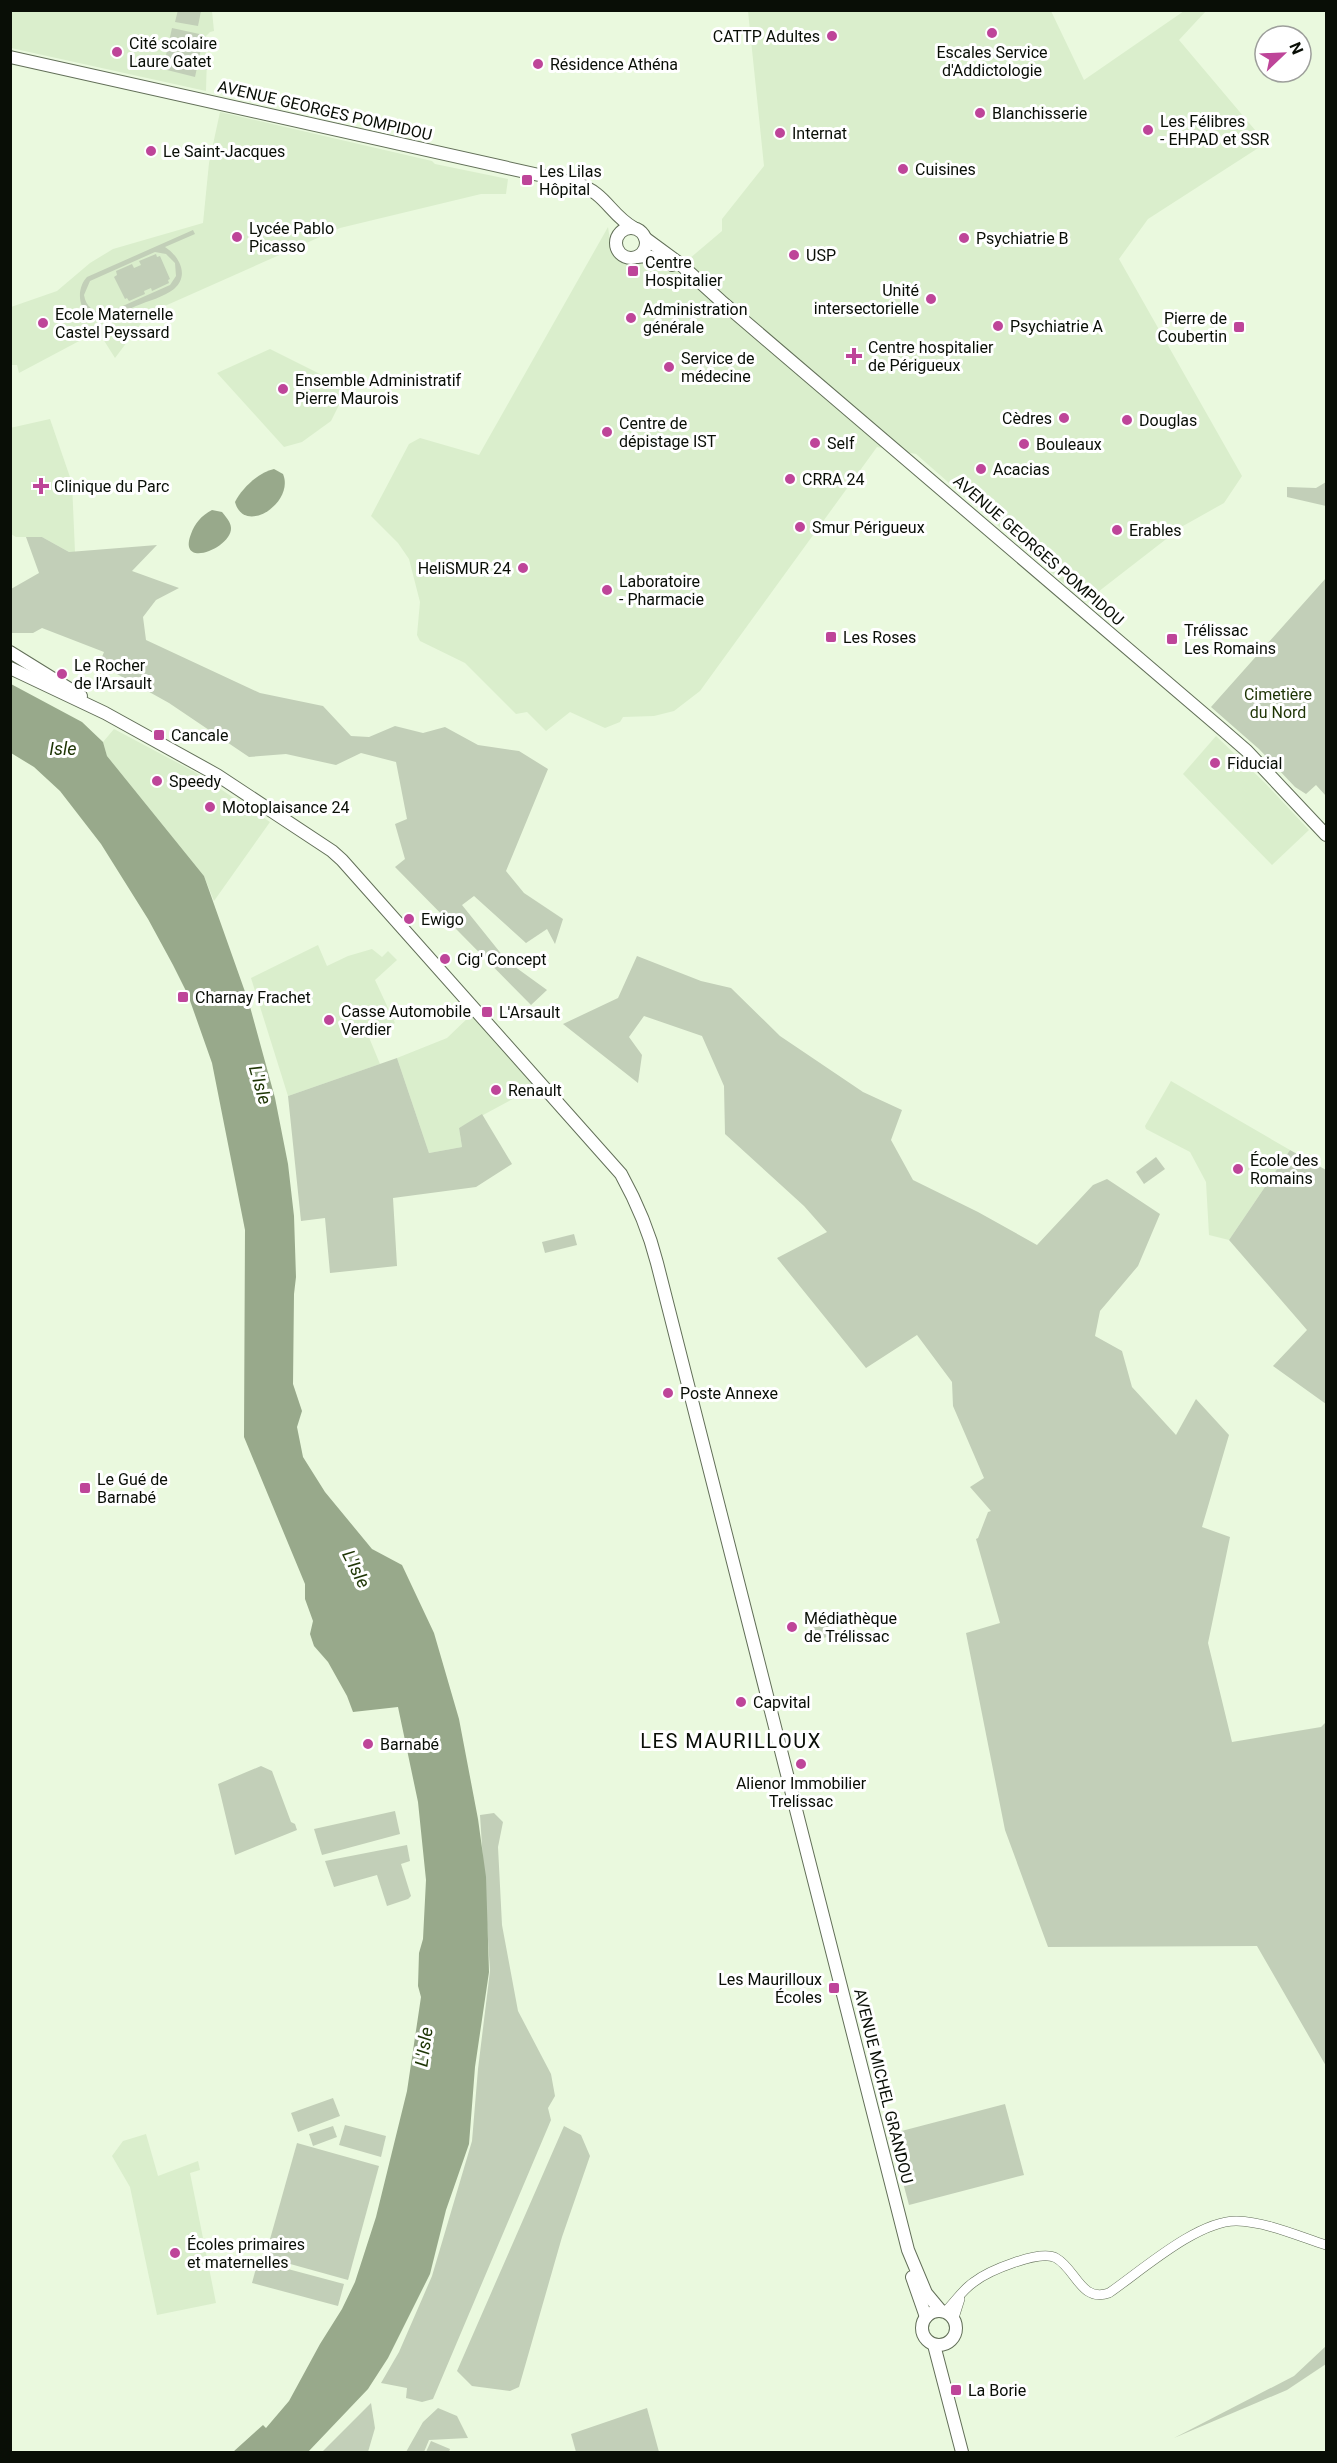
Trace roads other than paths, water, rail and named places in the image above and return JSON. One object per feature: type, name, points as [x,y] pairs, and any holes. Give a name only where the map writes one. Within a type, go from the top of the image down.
[{"type":"main road","name":"AVENUE GEORGES POMPIDOU","points":[[10,57],[562,181],[594,190],[621,219],[634,228]]},
{"type":"main road","name":"AVENUE GEORGES POMPIDOU","points":[[562,181],[595,200],[605,209],[618,235]]},
{"type":"main road","points":[[626,228],[634,228],[645,238],[644,250],[636,257],[624,257],[615,245],[618,235],[626,228]]},
{"type":"main road","name":"AVENUE GEORGES POMPIDOU","points":[[645,238],[679,262],[721,301],[1247,751],[1326,835]]},
{"type":"main road","name":"AVENUE GEORGES POMPIDOU","points":[[636,257],[660,258],[677,268],[699,288],[721,301]]},
{"type":"main road","points":[[16,656],[17,664],[12,669],[105,713]]},
{"type":"main road","points":[[16,656],[31,670],[28,677]]},
{"type":"main road","points":[[16,656],[105,713]]},
{"type":"main road","name":"AVENUE MICHEL GRANDOU","points":[[105,713],[217,775],[322,844],[342,860],[621,1174],[638,1205],[649,1233],[908,2250],[926,2293],[947,2314]]},
{"type":"main road","name":"AVENUE MICHEL GRANDOU","points":[[908,2250],[908,2266],[926,2317]]},
{"type":"main road","points":[[947,2314],[956,2333],[941,2345],[929,2343],[923,2334],[922,2325],[926,2317],[947,2314]]},
{"type":"main road","points":[[941,2345],[947,2388],[962,2452]]},
{"type":"street","points":[[947,2314],[964,2291],[980,2277],[1040,2256],[1049,2256],[1063,2264],[1089,2293],[1101,2296],[1109,2293],[1196,2233],[1218,2223],[1234,2221],[1267,2226],[1326,2245]]},
{"type":"water","points":[[274,469],[283,474],[285,485],[275,505],[267,512],[257,516],[248,516],[240,512],[235,502],[242,491],[257,477]]},
{"type":"water","points":[[212,510],[222,512],[228,519],[231,528],[229,535],[215,548],[206,552],[191,551],[189,545],[193,530],[202,517]]},
{"type":"water","points":[[11,684],[82,722],[103,742],[107,756],[204,876],[249,1003],[275,1098],[288,1164],[294,1216],[296,1277],[293,1384],[302,1411],[297,1427],[303,1457],[325,1492],[372,1549],[402,1565],[434,1633],[459,1719],[478,1819],[486,1877],[489,1972],[475,2067],[469,2144],[446,2210],[430,2274],[388,2358],[368,2389],[308,2452],[233,2452],[263,2425],[266,2428],[289,2401],[355,2282],[376,2217],[407,2091],[421,1997],[418,1986],[419,1953],[423,1939],[426,1880],[418,1802],[398,1707],[353,1712],[328,1662],[314,1646],[310,1634],[313,1621],[305,1599],[305,1584],[244,1437],[245,1230],[212,1063],[188,995],[148,919],[101,844],[60,791],[34,767],[11,753]]},
{"type":"place","name":"Escales Service d'Addictologie","points":[[992,33]]},
{"type":"place","name":"CATTP Adultes","points":[[832,36]]},
{"type":"place","name":"Cité scolaire Laure Gatet","points":[[117,52]]},
{"type":"place","name":"Résidence Athéna","points":[[538,64]]},
{"type":"place","name":"Blanchisserie","points":[[980,113]]},
{"type":"place","name":"Les Félibres - EHPAD et SSR","points":[[1148,130]]},
{"type":"place","name":"Internat","points":[[780,133]]},
{"type":"place","name":"Le Saint-Jacques","points":[[151,151]]},
{"type":"place","name":"Cuisines","points":[[903,169]]},
{"type":"place","name":"Les Lilas Hôpital","points":[[527,180]]},
{"type":"place","name":"Lycée Pablo Picasso","points":[[237,237]]},
{"type":"place","name":"Psychiatrie B","points":[[964,238]]},
{"type":"place","name":"USP","points":[[794,255]]},
{"type":"place","name":"Centre Hospitalier","points":[[633,271]]},
{"type":"place","name":"Unité intersectorielle","points":[[931,299]]},
{"type":"place","name":"Administration générale","points":[[631,318]]},
{"type":"place","name":"Ecole Maternelle Castel Peyssard","points":[[43,323]]},
{"type":"place","name":"Psychiatrie A","points":[[998,326]]},
{"type":"place","name":"Pierre de Coubertin","points":[[1239,327]]},
{"type":"place","name":"Centre hospitalier de Périgueux","points":[[854,356]]},
{"type":"place","name":"Service de médecine","points":[[669,367]]},
{"type":"place","name":"Ensemble Administratif Pierre Maurois","points":[[283,389]]},
{"type":"place","name":"Cèdres","points":[[1064,418]]},
{"type":"place","name":"Douglas","points":[[1127,420]]},
{"type":"place","name":"Centre de dépistage IST","points":[[607,432]]},
{"type":"place","name":"Self","points":[[815,443]]},
{"type":"place","name":"Bouleaux","points":[[1024,444]]},
{"type":"place","name":"Acacias","points":[[981,469]]},
{"type":"place","name":"CRRA 24","points":[[790,479]]},
{"type":"place","name":"Clinique du Parc","points":[[41,486]]},
{"type":"place","name":"Smur Périgueux","points":[[800,527]]},
{"type":"place","name":"Erables","points":[[1117,530]]},
{"type":"place","name":"HeliSMUR 24","points":[[523,568]]},
{"type":"place","name":"Laboratoire - Pharmacie","points":[[607,590]]},
{"type":"place","name":"Les Roses","points":[[831,637]]},
{"type":"place","name":"Trélissac Les Romains","points":[[1172,639]]},
{"type":"place","name":"Le Rocher de l'Arsault","points":[[62,674]]},
{"type":"place","name":"Cancale","points":[[159,735]]},
{"type":"place","name":"Fiducial","points":[[1215,763]]},
{"type":"place","name":"Speedy","points":[[157,781]]},
{"type":"place","name":"Motoplaisance 24","points":[[210,807]]},
{"type":"place","name":"Ewigo","points":[[409,919]]},
{"type":"place","name":"Cig' Concept","points":[[445,959]]},
{"type":"place","name":"Charnay Frachet","points":[[183,997]]},
{"type":"place","name":"L'Arsault","points":[[487,1012]]},
{"type":"place","name":"Casse Automobile Verdier","points":[[329,1020]]},
{"type":"place","name":"Renault","points":[[496,1090]]},
{"type":"place","name":"École des Romains","points":[[1238,1169]]},
{"type":"place","name":"Poste Annexe","points":[[668,1393]]},
{"type":"place","name":"Le Gué de Barnabé","points":[[85,1488]]},
{"type":"place","name":"Médiathèque de Trélissac","points":[[792,1627]]},
{"type":"place","name":"Capvital","points":[[741,1702]]},
{"type":"place","name":"Barnabé","points":[[368,1744]]},
{"type":"place","name":"Alienor Immobilier Trelissac","points":[[801,1764]]},
{"type":"place","name":"Les Maurilloux Écoles","points":[[834,1988]]},
{"type":"place","name":"Écoles primaires et maternelles","points":[[175,2253]]},
{"type":"place","name":"La Borie","points":[[956,2390]]},
{"type":"district","name":"LES MAURILLOUX","points":[[731,1741]]},
{"type":"park label","name":"Cimetière du Nord","points":[[1278,703]]},
{"type":"water label","name":"Isle","points":[[63,749]]},
{"type":"water label","name":"L'Isle","points":[[260,1085]]},
{"type":"water label","name":"L'Isle","points":[[356,1569]]},
{"type":"water label","name":"L'Isle","points":[[424,2047]]}]
